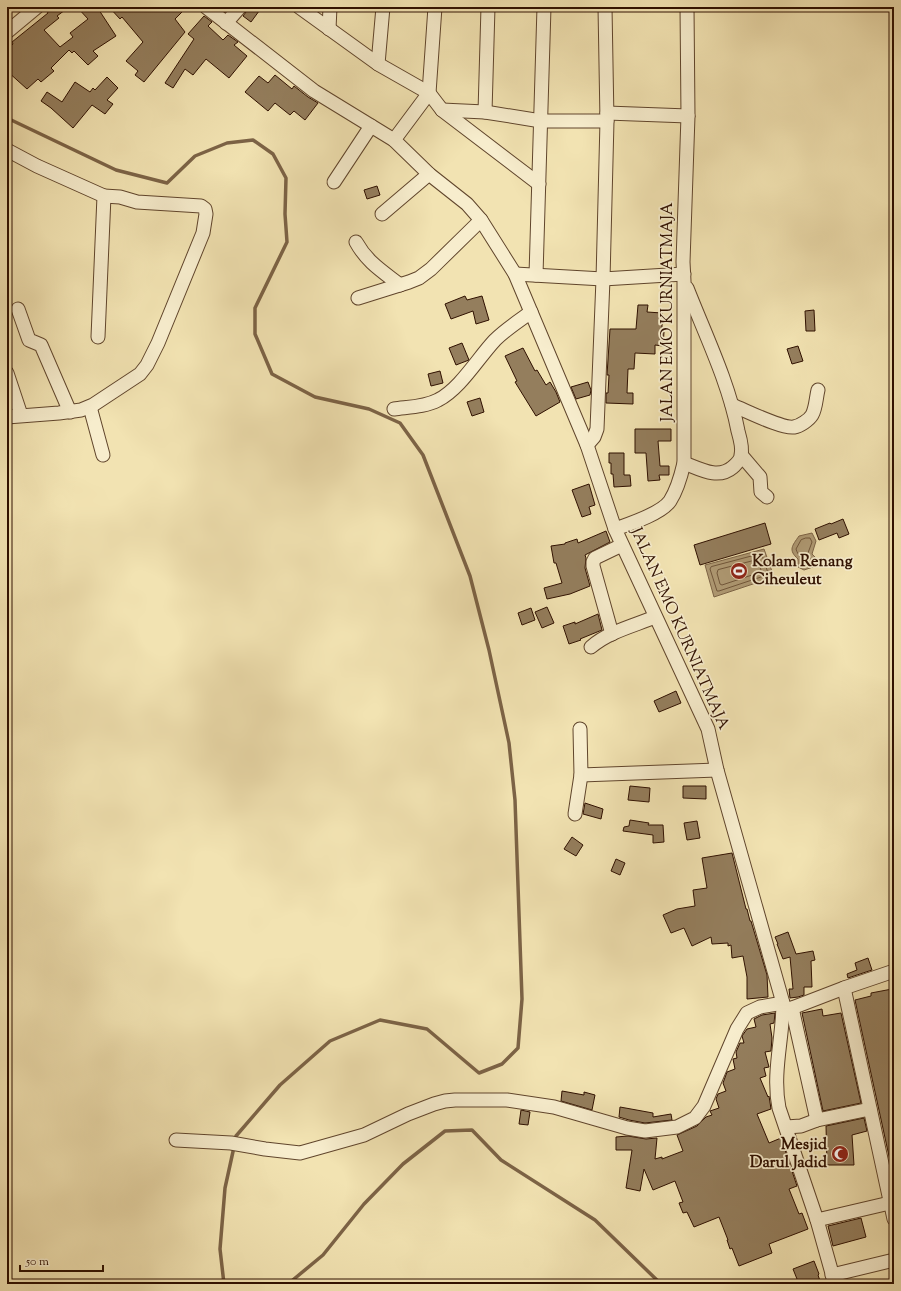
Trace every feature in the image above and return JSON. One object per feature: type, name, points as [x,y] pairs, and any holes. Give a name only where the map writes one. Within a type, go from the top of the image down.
[{"type":"street","points":[[7,32],[37,7]]},
{"type":"street","points":[[206,7],[314,90],[394,140],[429,174],[467,204],[481,220],[515,274],[587,445],[615,529]]},
{"type":"street","points":[[226,23],[240,7]]},
{"type":"street","points":[[299,7],[378,64],[429,93],[442,110],[539,184]]},
{"type":"street","points":[[329,29],[330,7]]},
{"type":"street","points":[[378,64],[383,7]]},
{"type":"street","points":[[394,140],[429,93],[435,7]]},
{"type":"street","points":[[485,112],[488,7]]},
{"type":"street","points":[[536,274],[544,7]]},
{"type":"street","points":[[587,445],[594,437],[596,429],[603,279],[607,117],[605,7]]},
{"type":"street","name":"JALAN EMO KURNIATMAJA","points":[[687,7],[688,116],[684,277],[684,463],[680,479],[669,502],[658,511],[615,529],[708,729],[717,770],[786,1008],[776,1073],[776,1095],[782,1118],[817,1220],[834,1279]]},
{"type":"street","points":[[442,110],[485,112],[541,121],[607,117],[688,116]]},
{"type":"street","points":[[334,182],[371,126]]},
{"type":"street","points":[[7,150],[37,166],[104,196],[120,197],[138,202],[198,205],[204,207],[206,214],[203,233],[158,343],[147,365],[140,374],[90,407],[70,412],[7,417]]},
{"type":"street","points":[[382,214],[429,174]]},
{"type":"street","points":[[98,337],[104,196]]},
{"type":"street","points":[[358,298],[414,280],[431,269],[481,220]]},
{"type":"street","points":[[356,242],[362,253],[372,264],[400,285]]},
{"type":"street","points":[[515,274],[603,279],[684,277],[732,405],[740,438],[742,456],[760,477],[761,492],[767,497]]},
{"type":"street","points":[[18,309],[29,340],[41,345],[70,412]]},
{"type":"street","points":[[394,409],[430,404],[442,397],[460,382],[499,336],[531,312]]},
{"type":"street","points":[[7,373],[21,415]]},
{"type":"street","points":[[732,405],[780,424],[795,427],[804,422],[812,414],[815,409],[818,390]]},
{"type":"street","points":[[90,407],[103,455]]},
{"type":"street","points":[[684,463],[710,473],[719,473],[730,470],[742,456]]},
{"type":"street","points":[[612,634],[593,562],[595,558],[622,545]]},
{"type":"street","points":[[590,647],[612,634],[655,617]]},
{"type":"street","points":[[576,814],[581,775],[580,729]]},
{"type":"street","points":[[581,775],[717,770]]},
{"type":"street","points":[[176,1140],[231,1143],[296,1153],[305,1152],[364,1135],[408,1114],[445,1101],[507,1100],[554,1107],[627,1128],[645,1131],[678,1127],[695,1118],[704,1106],[736,1029],[747,1014],[760,1007],[786,1008],[894,972]]},
{"type":"street","points":[[844,988],[892,1202],[894,1219]]},
{"type":"street","points":[[786,1008],[817,1120]]},
{"type":"street","points":[[786,1127],[801,1126],[817,1120],[870,1109]]},
{"type":"street","points":[[817,1220],[892,1202]]},
{"type":"street","points":[[834,1279],[894,1260]]},
{"type":"water","points":[[812,533],[816,541],[812,554],[816,558],[813,567],[804,570],[798,567],[798,559],[793,553],[792,548],[799,536]]},
{"type":"water","name":"Kolam Renang Ciheuleut","points":[[764,549],[774,577],[714,597],[705,565]]},
{"type":"building","points":[[45,7],[69,7],[57,16],[59,18],[44,30],[60,47],[73,37],[70,33],[88,19],[77,7],[97,7],[116,36],[93,51],[98,56],[88,65],[74,51],[72,53],[69,50],[51,68],[54,71],[41,82],[38,79],[27,89],[7,71],[7,50],[13,44],[12,42],[48,13]]},
{"type":"building","points":[[109,7],[187,7],[175,19],[185,32],[144,82],[135,75],[138,71],[126,61],[143,42],[122,17],[120,19]]},
{"type":"building","points":[[248,7],[262,7],[251,22],[243,16]]},
{"type":"building","points":[[204,16],[212,22],[208,26],[223,40],[228,35],[238,42],[234,45],[247,56],[229,78],[206,59],[193,75],[185,69],[173,88],[165,83],[194,39],[188,34]]},
{"type":"building","points":[[275,75],[292,89],[294,86],[318,103],[305,120],[294,111],[290,115],[275,103],[268,111],[245,92],[259,76],[268,83]]},
{"type":"building","points":[[107,77],[118,88],[107,100],[113,104],[105,114],[92,105],[73,128],[41,101],[47,92],[62,102],[75,82],[90,92],[93,88],[95,90]]},
{"type":"building","points":[[377,186],[380,195],[367,199],[364,190]]},
{"type":"building","points":[[465,296],[467,300],[482,296],[489,320],[476,324],[473,311],[451,319],[445,304]]},
{"type":"building","points":[[638,305],[648,305],[647,312],[662,313],[662,332],[664,332],[663,346],[655,345],[655,354],[635,353],[634,369],[628,369],[627,393],[633,393],[633,404],[606,403],[609,375],[607,375],[610,329],[636,329]]},
{"type":"building","points":[[814,310],[815,331],[806,331],[805,311]]},
{"type":"building","points":[[462,343],[469,360],[456,365],[449,348]]},
{"type":"building","points":[[798,346],[803,361],[792,364],[787,349]]},
{"type":"building","points":[[523,348],[535,371],[537,370],[546,385],[550,382],[560,402],[536,416],[515,382],[517,381],[505,356]]},
{"type":"building","points":[[440,371],[443,383],[431,386],[428,374]]},
{"type":"building","points":[[588,382],[591,390],[590,395],[576,399],[571,387]]},
{"type":"building","points":[[480,398],[484,412],[472,416],[467,402]]},
{"type":"building","points":[[635,429],[671,429],[671,441],[658,441],[660,466],[669,466],[669,475],[659,475],[660,480],[648,481],[646,453],[635,453]]},
{"type":"building","points":[[609,453],[624,453],[624,475],[630,475],[631,486],[614,487],[613,474],[611,474],[611,463],[609,463]]},
{"type":"building","points":[[589,484],[595,505],[589,507],[591,514],[582,517],[572,490]]},
{"type":"building","points":[[843,519],[849,534],[839,538],[837,533],[819,540],[815,529]]},
{"type":"building","points":[[765,523],[771,544],[700,565],[694,545]]},
{"type":"building","points":[[606,531],[610,542],[585,555],[585,568],[590,586],[570,594],[547,599],[544,588],[562,583],[556,563],[554,563],[551,546],[565,544],[577,539],[578,543]]},
{"type":"building","points":[[547,607],[554,623],[542,628],[535,612]]},
{"type":"building","points":[[531,608],[535,620],[522,625],[518,613]]},
{"type":"building","points":[[598,614],[602,630],[569,644],[563,626],[575,622],[575,624]]},
{"type":"building","points":[[676,691],[681,703],[659,712],[654,701]]},
{"type":"building","points":[[630,786],[650,788],[649,802],[628,800]]},
{"type":"building","points":[[683,786],[706,786],[706,799],[683,798]]},
{"type":"building","points":[[585,803],[603,809],[601,819],[583,814]]},
{"type":"building","points":[[630,820],[649,823],[648,825],[663,825],[664,842],[653,843],[653,835],[623,831],[624,827],[629,826]]},
{"type":"building","points":[[697,821],[700,838],[687,840],[684,823]]},
{"type":"building","points":[[572,837],[583,845],[576,856],[564,849]]},
{"type":"building","points":[[732,853],[746,909],[767,975],[768,997],[747,999],[747,977],[743,956],[732,958],[731,945],[728,946],[728,943],[712,944],[711,937],[692,946],[684,928],[671,933],[663,915],[677,909],[695,906],[693,890],[707,888],[702,858]]},
{"type":"building","points":[[616,859],[625,863],[620,875],[611,871]]},
{"type":"building","points":[[788,932],[796,954],[813,951],[815,960],[811,961],[812,987],[804,987],[804,995],[790,998],[789,989],[793,989],[790,957],[783,959],[775,937]]},
{"type":"building","points":[[868,958],[872,970],[848,978],[847,974],[857,970],[855,963]]},
{"type":"building","points":[[892,989],[894,997],[894,1179],[855,1000],[871,996],[871,993]]},
{"type":"building","points":[[822,1009],[823,1016],[841,1013],[861,1103],[823,1111],[802,1013]]},
{"type":"building","points":[[775,1013],[774,1023],[770,1024],[772,1038],[771,1051],[765,1052],[769,1067],[764,1068],[766,1076],[760,1078],[768,1097],[769,1096],[771,1109],[757,1114],[769,1143],[781,1138],[797,1186],[789,1189],[799,1214],[802,1213],[808,1229],[769,1244],[772,1253],[739,1266],[732,1248],[730,1249],[719,1217],[694,1227],[687,1212],[683,1213],[679,1203],[683,1202],[675,1181],[653,1190],[644,1169],[640,1191],[626,1188],[632,1150],[616,1150],[616,1137],[628,1136],[646,1139],[657,1138],[655,1159],[662,1157],[662,1159],[683,1151],[677,1135],[697,1126],[706,1117],[712,1115],[710,1111],[719,1108],[716,1099],[718,1094],[726,1091],[723,1083],[727,1072],[735,1069],[733,1059],[737,1058],[736,1052],[740,1043],[744,1043],[742,1036],[747,1029],[756,1027],[754,1019],[762,1015]]},
{"type":"building","points":[[562,1091],[584,1095],[584,1092],[595,1095],[592,1110],[561,1101]]},
{"type":"building","points":[[620,1107],[653,1113],[653,1117],[671,1114],[672,1120],[645,1123],[629,1120],[619,1117]]},
{"type":"building","points":[[521,1110],[530,1112],[528,1125],[519,1124]]},
{"type":"building","points":[[864,1118],[867,1131],[852,1135],[854,1165],[827,1165],[826,1126]]},
{"type":"building","points":[[861,1218],[866,1237],[833,1246],[828,1226]]},
{"type":"building","points":[[814,1261],[821,1284],[799,1284],[793,1269]]},
{"type":"waterway","points":[[7,118],[116,170],[167,183],[195,156],[227,143],[253,140],[273,154],[286,178],[285,214],[287,242],[255,308],[255,334],[272,374],[315,397],[369,409],[400,423],[423,455],[470,576],[489,650],[509,743],[515,800],[522,999],[518,1048],[502,1064],[479,1073],[427,1029],[380,1020],[330,1041],[280,1085],[236,1136],[235,1141]]},
{"type":"waterway","points":[[288,1284],[323,1255],[364,1204],[403,1164],[445,1131],[472,1130],[501,1160],[595,1220],[661,1284]]},
{"type":"waterway","points":[[224,1284],[220,1249],[225,1188],[234,1147]]},
{"type":"place","name":"Kolam Renang Ciheuleut","points":[[739,571]]},
{"type":"place","name":"Mesjid Darul Jadid","points":[[840,1154]]}]
